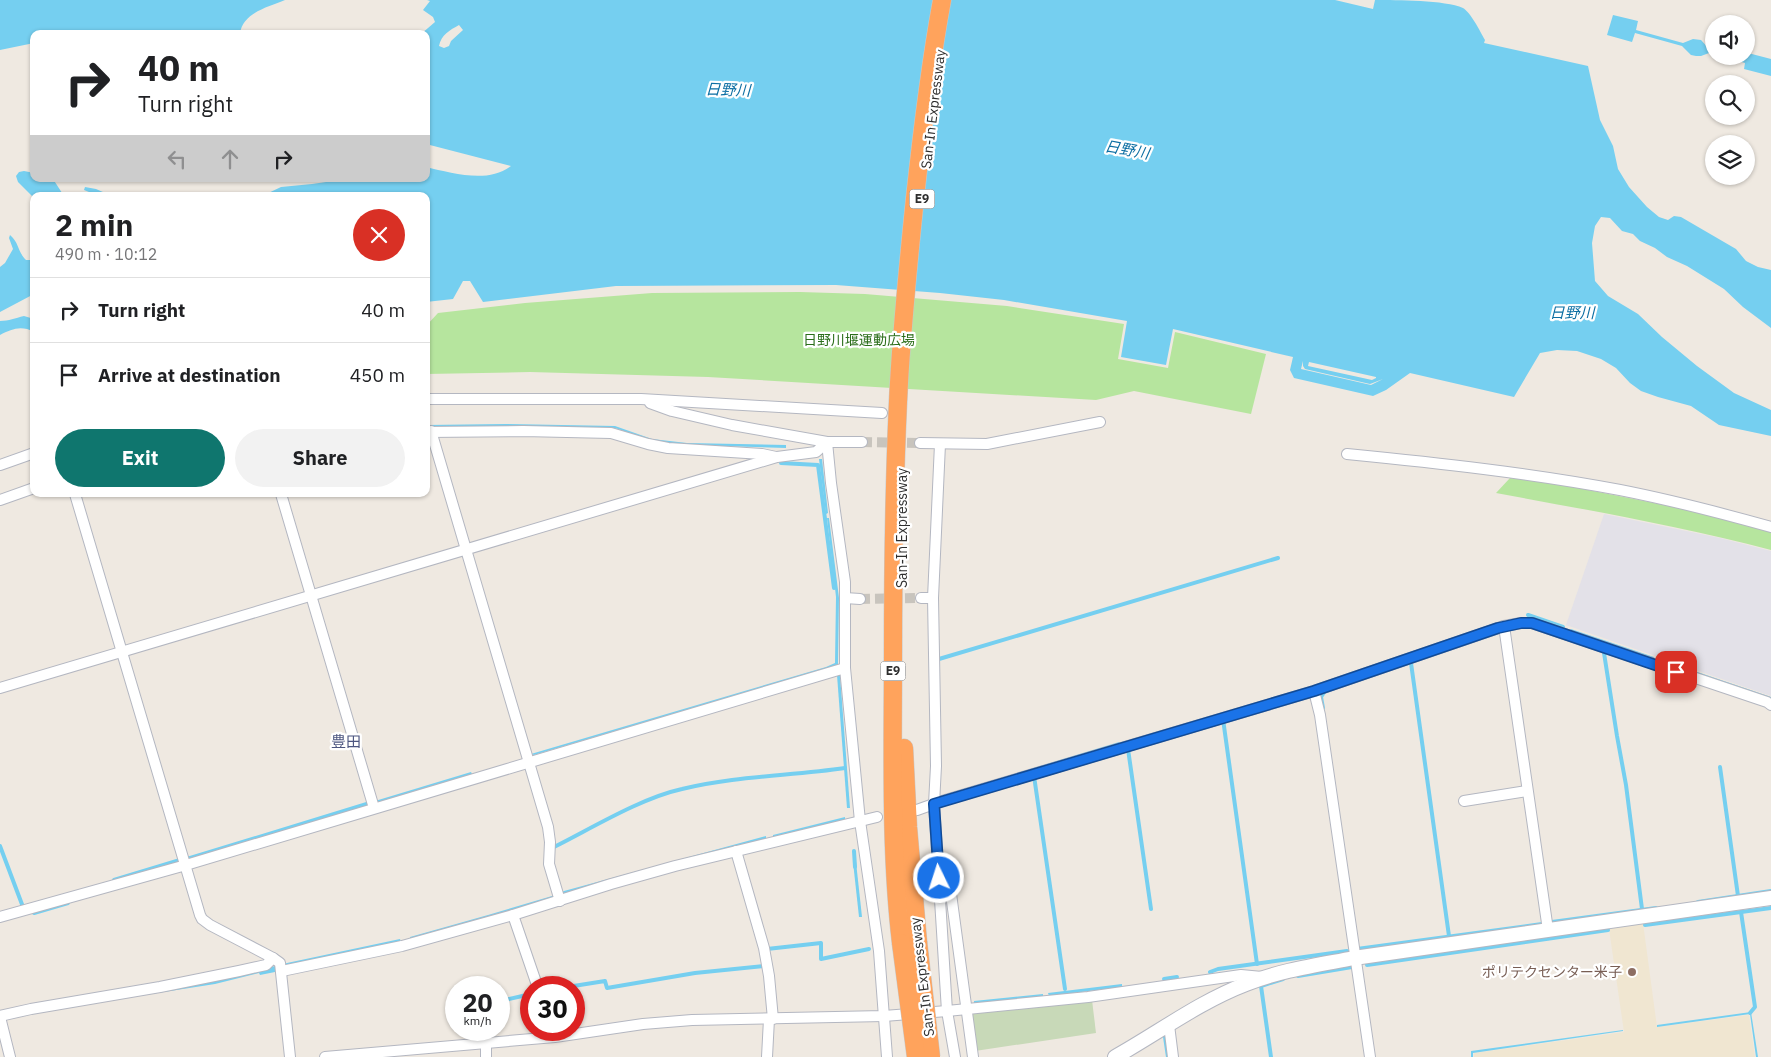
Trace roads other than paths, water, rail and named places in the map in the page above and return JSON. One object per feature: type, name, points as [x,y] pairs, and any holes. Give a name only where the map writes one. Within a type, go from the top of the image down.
[{"type":"highway","name":"San-In Expressway","points":[[931,1057],[909,943],[898,914],[894,837],[893,540],[910,256],[922,138],[942,0]]},
{"type":"highway","name":"San-In Expressway","points":[[901,400],[929,128],[948,0]]},
{"type":"highway","name":"San-In Expressway","points":[[909,943],[916,1057]]},
{"type":"street","points":[[430,399],[641,399],[882,413]]},
{"type":"street","points":[[641,399],[672,411],[732,425],[827,442],[862,442]]},
{"type":"street","points":[[920,443],[987,444],[1100,422]]},
{"type":"street","points":[[430,431],[612,432],[648,444],[668,448],[762,454],[777,457]]},
{"type":"street","points":[[430,434],[548,827],[550,842],[549,864],[558,897]]},
{"type":"street","points":[[0,688],[777,457],[816,452],[827,442]]},
{"type":"street","points":[[827,442],[845,582],[845,668],[860,821],[879,951],[886,1057]]},
{"type":"street","points":[[940,444],[933,598],[936,766],[934,800],[947,1011],[954,1057]]},
{"type":"street","points":[[0,465],[30,454]]},
{"type":"street","points":[[1347,454],[1435,463],[1620,490],[1722,513],[1771,527]]},
{"type":"street","points":[[0,500],[30,489]]},
{"type":"street","points":[[76,497],[202,919],[278,964]]},
{"type":"street","points":[[282,497],[374,808]]},
{"type":"street","points":[[845,598],[860,599]]},
{"type":"street","points":[[921,598],[933,598]]},
{"type":"street","points":[[917,810],[934,800],[1314,691],[1504,626],[1521,623],[1532,623],[1771,705]]},
{"type":"street","points":[[1504,626],[1548,930]]},
{"type":"street","points":[[0,917],[186,865],[845,668]]},
{"type":"street","points":[[1314,691],[1320,715],[1354,958],[1358,972],[1370,1057]]},
{"type":"street","points":[[1464,801],[1527,791]]},
{"type":"street","points":[[10,1057],[0,1016],[31,1008],[160,987],[266,965],[402,946],[513,915],[558,897],[877,817]]},
{"type":"street","points":[[736,851],[764,948],[769,976],[771,1019],[767,1057]]},
{"type":"street","points":[[939,878],[949,879],[973,1057]]},
{"type":"street","points":[[1115,1057],[1223,994],[1264,977],[1297,968],[1354,958],[1771,898]]},
{"type":"street","points":[[513,915],[534,976]]},
{"type":"street","points":[[278,964],[290,1057]]},
{"type":"street","points":[[585,1030],[692,1020],[884,1016],[1088,996],[1241,975],[1264,977]]},
{"type":"street","points":[[1169,1025],[1173,1057]]},
{"type":"street","points":[[325,1057],[352,1056],[520,1038]]},
{"type":"street","points":[[486,1042],[486,1057]]},
{"type":"water","points":[[0,0],[285,0],[264,8],[251,16],[245,21],[241,30],[30,30],[30,44],[0,50]]},
{"type":"water","name":"日野川","points":[[427,0],[1335,0],[1373,9],[1375,0],[1384,0],[1420,1],[1455,5],[1463,8],[1469,14],[1485,40],[1484,43],[1588,66],[1600,120],[1613,146],[1618,169],[1629,187],[1659,217],[1668,220],[1674,216],[1681,217],[1736,249],[1746,261],[1758,267],[1771,270],[1771,328],[1743,307],[1724,289],[1687,266],[1640,241],[1633,234],[1622,231],[1610,218],[1601,217],[1595,226],[1592,243],[1595,281],[1608,296],[1638,314],[1697,366],[1734,393],[1771,410],[1771,436],[1719,425],[1691,406],[1641,391],[1630,383],[1616,368],[1601,359],[1577,351],[1557,350],[1540,353],[1514,397],[1410,373],[1386,390],[1373,396],[1294,378],[1290,370],[1293,357],[1173,329],[1166,365],[1121,357],[1127,321],[1004,300],[940,293],[836,285],[616,286],[483,302],[470,281],[463,281],[453,299],[430,302],[430,192],[270,192],[281,187],[326,182],[430,182],[430,168],[470,176],[481,176],[492,175],[511,166],[430,145],[430,30],[426,30],[435,22],[433,17],[423,10],[430,1]],"holes":[[[459,25],[463,30],[451,41],[449,46],[444,48],[439,46],[449,31]],[[1303,361],[1305,369],[1370,384],[1383,379],[1371,385],[1301,369]],[[1309,362],[1376,377],[1376,378],[1372,380],[1308,366]]]},
{"type":"water","points":[[1613,15],[1638,21],[1636,30],[1683,43],[1693,39],[1701,40],[1705,44],[1705,54],[1691,55],[1682,46],[1635,33],[1632,42],[1607,35]]},
{"type":"water","points":[[1755,55],[1771,59],[1771,76],[1744,69],[1745,65],[1755,65]]},
{"type":"water","points":[[19,172],[30,172],[30,182],[55,182],[61,192],[30,192],[30,194],[18,182],[16,176]]},
{"type":"water","points":[[85,187],[103,192],[89,192],[84,190]]},
{"type":"water","points":[[10,235],[21,254],[26,260],[30,260],[30,296],[0,312],[0,267],[5,263],[13,249],[9,238]]},
{"type":"water","points":[[24,316],[30,318],[30,330],[17,329],[0,335],[0,321]]},
{"type":"water","points":[[430,425],[615,426],[652,439],[687,443],[786,445],[786,448],[686,445],[652,441],[615,428],[430,427]]},
{"type":"water","points":[[819,459],[822,459],[828,513],[826,514]]},
{"type":"water","points":[[827,518],[829,518],[839,598],[838,665],[534,755],[531,754],[835,663],[836,597]]},
{"type":"water","points":[[1571,629],[1654,657],[1654,660],[1570,631]]},
{"type":"water","points":[[1659,659],[1771,697],[1771,700],[1658,661]]},
{"type":"water","points":[[837,675],[840,675],[850,808],[847,808]]},
{"type":"water","points":[[1119,742],[1120,745],[1031,772],[1030,769]]},
{"type":"water","points":[[471,772],[472,774],[375,803],[375,801]]},
{"type":"water","points":[[845,817],[845,821],[773,838],[773,835]]},
{"type":"water","points":[[766,836],[766,840],[410,939],[410,937],[564,891]]},
{"type":"water","points":[[853,862],[856,862],[862,917],[859,917]]},
{"type":"water","points":[[400,939],[401,942],[287,966],[275,969],[275,972],[260,975],[259,973],[215,984],[42,1011],[202,984],[287,963]]},
{"type":"water","points":[[1122,984],[1122,987],[1049,996],[1048,993]]},
{"type":"water","points":[[1043,994],[1043,997],[974,1004],[974,1001]]},
{"type":"water","points":[[1751,1012],[1758,1057],[1756,1057],[1750,1014],[1657,1027],[1657,1025]]},
{"type":"water","points":[[1623,1030],[1473,1053],[1473,1057],[1471,1057],[1471,1051]]},
{"type":"waterway","points":[[781,463],[818,465],[834,588]]},
{"type":"waterway","points":[[939,659],[1278,558]]},
{"type":"waterway","points":[[1528,615],[1563,627]]},
{"type":"waterway","points":[[1604,653],[1626,785],[1642,909]]},
{"type":"waterway","points":[[1411,663],[1449,936]]},
{"type":"waterway","points":[[1323,708],[1321,697],[1325,691]]},
{"type":"waterway","points":[[1223,719],[1257,964]]},
{"type":"waterway","points":[[1128,749],[1151,909]]},
{"type":"waterway","points":[[1720,767],[1738,896]]},
{"type":"waterway","points":[[554,847],[634,806],[666,793],[722,781],[845,768]]},
{"type":"waterway","points":[[1034,776],[1065,989]]},
{"type":"waterway","points":[[187,859],[370,803]]},
{"type":"waterway","points":[[0,846],[23,907],[26,906]]},
{"type":"waterway","points":[[854,851],[855,867]]},
{"type":"waterway","points":[[114,880],[180,860]]},
{"type":"waterway","points":[[1698,902],[1771,891]]},
{"type":"waterway","points":[[34,913],[68,903]]},
{"type":"waterway","points":[[1552,922],[1656,908]]},
{"type":"waterway","points":[[1645,925],[1771,908]]},
{"type":"waterway","points":[[1741,912],[1755,1007],[1750,1013]]},
{"type":"waterway","points":[[1357,947],[1357,949],[1542,924]]},
{"type":"waterway","points":[[1367,965],[1608,930]]},
{"type":"waterway","points":[[768,951],[767,949],[821,943],[821,959],[869,949]]},
{"type":"waterway","points":[[1210,972],[1218,969],[1347,951]]},
{"type":"waterway","points":[[585,984],[605,981],[607,988],[695,973],[765,966]]},
{"type":"waterway","points":[[1298,976],[1352,967]]},
{"type":"waterway","points":[[1164,979],[1177,977]]},
{"type":"waterway","points":[[1271,1057],[1261,986],[1283,979]]},
{"type":"waterway","points":[[510,999],[520,997]]},
{"type":"waterway","points":[[1165,1037],[1168,1057]]},
{"type":"tunnel","points":[[862,442],[920,443]]},
{"type":"tunnel","points":[[860,599],[921,598]]},
{"type":"place","name":"ポリテクセンター米子","points":[[1632,972]]},
{"type":"district","name":"豊田","points":[[346,742]]},
{"type":"park label","name":"日野川堰運動広場","points":[[859,340]]}]
